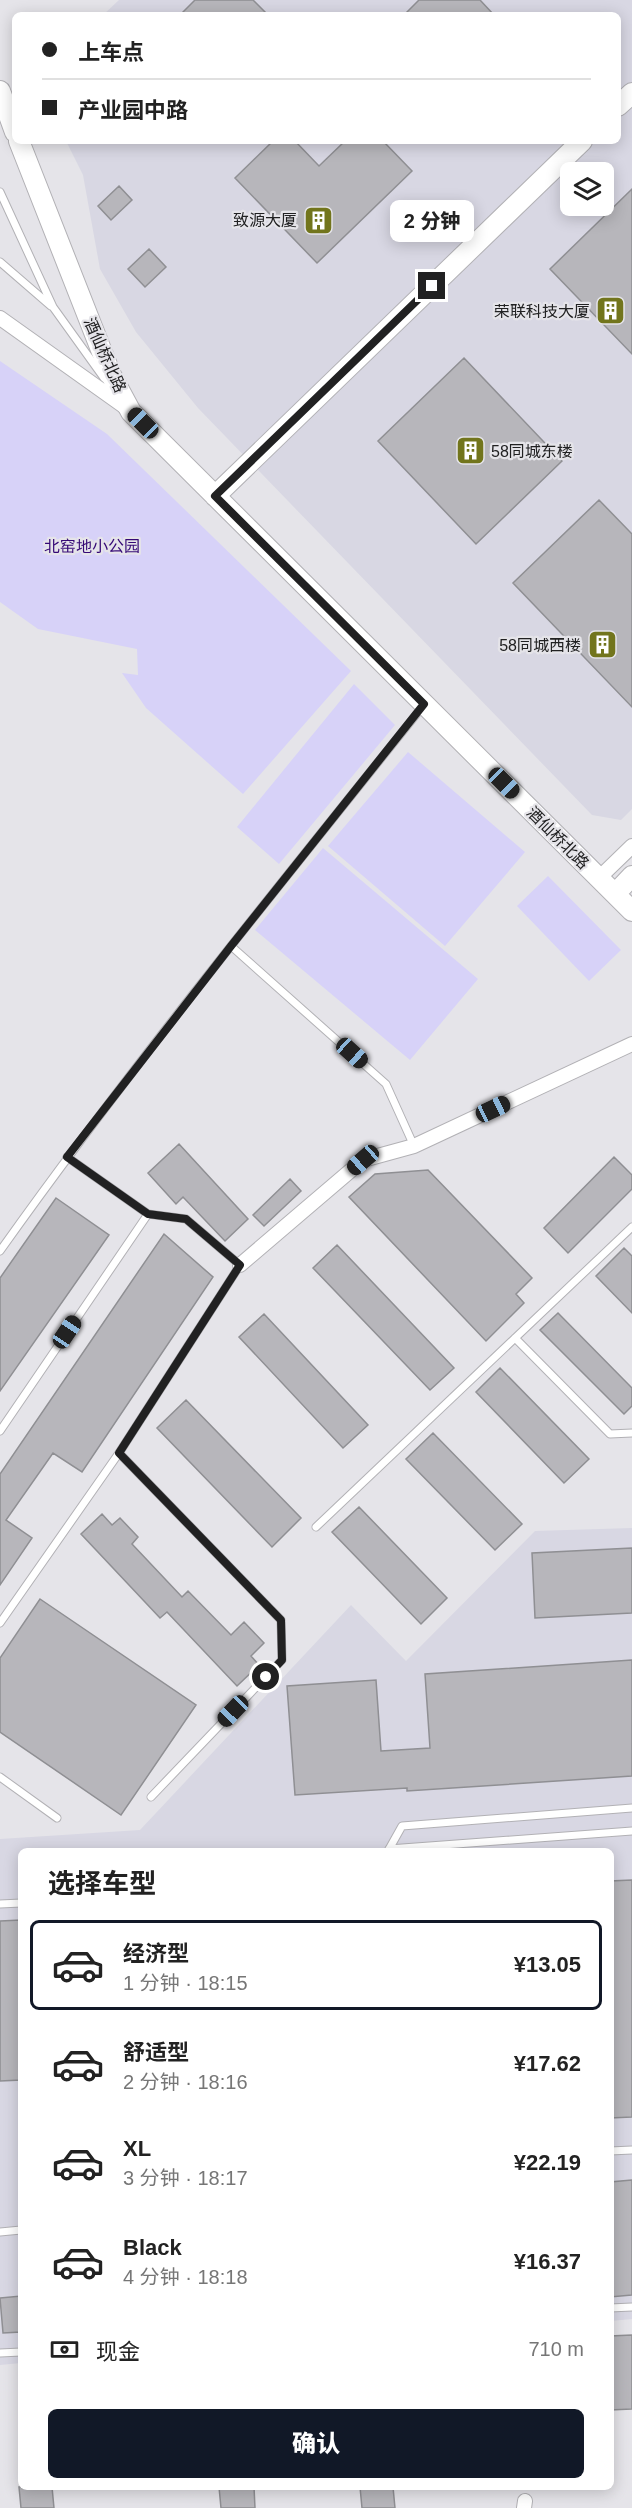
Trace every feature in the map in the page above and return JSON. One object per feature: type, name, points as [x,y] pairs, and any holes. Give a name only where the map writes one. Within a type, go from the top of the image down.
[{"type":"street","points":[[0,91],[12,124]]},
{"type":"street","points":[[621,103],[632,93]]},
{"type":"street","name":"酒仙桥北路","points":[[20,144],[111,375],[131,412],[632,911]]},
{"type":"street","points":[[215,496],[579,144]]},
{"type":"street","points":[[0,318],[131,412]]},
{"type":"street","points":[[598,878],[632,846]]},
{"type":"street","points":[[615,894],[632,876]]},
{"type":"street","points":[[240,1265],[363,1160],[414,1146],[632,1044]]},
{"type":"lane","points":[[0,192],[53,308],[88,358],[131,412]]},
{"type":"lane","points":[[0,262],[53,308]]},
{"type":"lane","points":[[0,1251],[67,1157],[424,704]]},
{"type":"lane","points":[[231,946],[386,1084],[414,1146]]},
{"type":"lane","points":[[0,1623],[119,1453],[240,1265],[186,1219],[148,1214],[67,1157]]},
{"type":"lane","points":[[0,1431],[148,1214]]},
{"type":"lane","points":[[316,1527],[632,1227]]},
{"type":"lane","points":[[515,1338],[610,1434],[632,1433]]},
{"type":"lane","points":[[119,1453],[281,1620],[282,1660],[151,1797]]},
{"type":"lane","points":[[0,1777],[57,1818]]},
{"type":"lane","points":[[390,1848],[402,1826],[632,1808]]},
{"type":"lane","points":[[415,1848],[632,1831]]},
{"type":"lane","points":[[0,1904],[18,1902]]},
{"type":"lane","points":[[614,2151],[632,2150]]},
{"type":"lane","points":[[0,2232],[18,2230]]},
{"type":"lane","points":[[614,2308],[632,2307]]},
{"type":"lane","points":[[0,2353],[18,2352]]},
{"type":"shaded area","points":[[119,0],[632,0],[632,809],[621,820],[592,815],[198,408],[136,332],[100,269],[83,175],[68,144],[621,144],[621,12],[106,12]]},
{"type":"shaded area","points":[[632,1528],[632,2319],[614,2321],[614,1848],[18,1848],[18,2363],[0,2365],[0,1839],[140,1830],[351,1605],[406,1661],[535,1531]]},
{"type":"green space","name":"北窑地小公园","points":[[0,361],[107,434],[351,671],[243,794],[146,708],[122,673],[138,675],[137,649],[38,629],[0,602]]},
{"type":"green space","points":[[354,684],[395,725],[279,864],[237,827]]},
{"type":"green space","points":[[408,752],[525,852],[445,946],[328,846]]},
{"type":"green space","points":[[323,848],[478,979],[410,1060],[255,930]]},
{"type":"green space","points":[[548,876],[621,950],[589,981],[517,906]]},
{"type":"building","points":[[195,0],[253,0],[265,12],[183,12]]},
{"type":"building","points":[[419,0],[480,0],[491,12],[407,12]]},
{"type":"building","name":"致源大厦","points":[[270,144],[298,144],[319,166],[342,144],[386,144],[412,171],[317,263],[235,178]]},
{"type":"building","points":[[119,186],[132,200],[111,220],[98,206]]},
{"type":"building","name":"荣联科技大厦","points":[[632,189],[632,354],[550,269],[604,216],[614,216],[614,207]]},
{"type":"building","points":[[149,249],[166,267],[145,287],[128,269]]},
{"type":"building","name":"58同城东楼","points":[[464,358],[562,461],[476,544],[378,441]]},
{"type":"building","name":"58同城西楼","points":[[599,500],[632,534],[632,707],[513,583]]},
{"type":"building","points":[[179,1144],[248,1219],[225,1241],[183,1197],[176,1204],[148,1173]]},
{"type":"building","points":[[614,1157],[632,1175],[632,1189],[568,1253],[544,1228]]},
{"type":"building","points":[[428,1170],[532,1278],[516,1294],[524,1303],[486,1341],[349,1197],[375,1174]]},
{"type":"building","points":[[290,1179],[301,1191],[264,1226],[253,1215]]},
{"type":"building","points":[[56,1198],[109,1235],[0,1391],[0,1278]]},
{"type":"building","points":[[164,1234],[213,1277],[82,1472],[53,1453],[6,1520],[32,1538],[0,1585],[0,1474]]},
{"type":"building","points":[[337,1245],[454,1368],[430,1390],[313,1268]]},
{"type":"building","points":[[624,1248],[632,1256],[632,1313],[596,1276]]},
{"type":"building","points":[[558,1313],[632,1388],[632,1406],[624,1414],[540,1330]]},
{"type":"building","points":[[264,1314],[368,1425],[343,1448],[239,1337]]},
{"type":"building","points":[[500,1368],[589,1459],[564,1483],[476,1392]]},
{"type":"building","points":[[186,1400],[301,1518],[272,1547],[157,1428]]},
{"type":"building","points":[[433,1433],[522,1524],[495,1550],[406,1459]]},
{"type":"building","points":[[359,1507],[447,1598],[421,1624],[332,1532]]},
{"type":"building","points":[[102,1514],[112,1525],[120,1518],[138,1537],[132,1544],[182,1597],[188,1591],[231,1635],[244,1622],[264,1643],[251,1656],[259,1665],[237,1686],[167,1612],[160,1618],[81,1534]]},
{"type":"building","points":[[632,1548],[632,1613],[535,1618],[532,1553]]},
{"type":"building","points":[[40,1599],[196,1705],[121,1815],[0,1732],[0,1658]]},
{"type":"building","points":[[632,1660],[632,1776],[407,1791],[407,1788],[295,1795],[287,1686],[376,1680],[381,1751],[430,1748],[425,1674]]},
{"type":"building","points":[[632,1880],[632,2117],[614,2118],[614,1881]]},
{"type":"building","points":[[18,1920],[18,2080],[0,2081],[0,1921]]},
{"type":"building","points":[[632,2180],[632,2295],[614,2297],[614,2182]]},
{"type":"building","points":[[18,2296],[18,2332],[3,2333],[0,2298]]},
{"type":"building","points":[[632,2335],[632,2409],[614,2410],[614,2336]]},
{"type":"building","points":[[19,2490],[52,2490],[54,2508],[21,2508]]},
{"type":"building","points":[[219,2490],[254,2490],[255,2508],[221,2508]]},
{"type":"building","points":[[360,2490],[393,2490],[395,2508],[362,2508]]},
{"type":"place","name":"致源大厦","points":[[318,220]]},
{"type":"place","name":"荣联科技大厦","points":[[611,311]]},
{"type":"place","name":"58同城东楼","points":[[470,451]]},
{"type":"place","name":"58同城西楼","points":[[602,645]]},
{"type":"route","points":[[266,1677],[282,1660],[281,1620],[119,1453],[240,1265],[186,1219],[148,1214],[67,1157],[424,704],[215,496],[432,286]]}]
